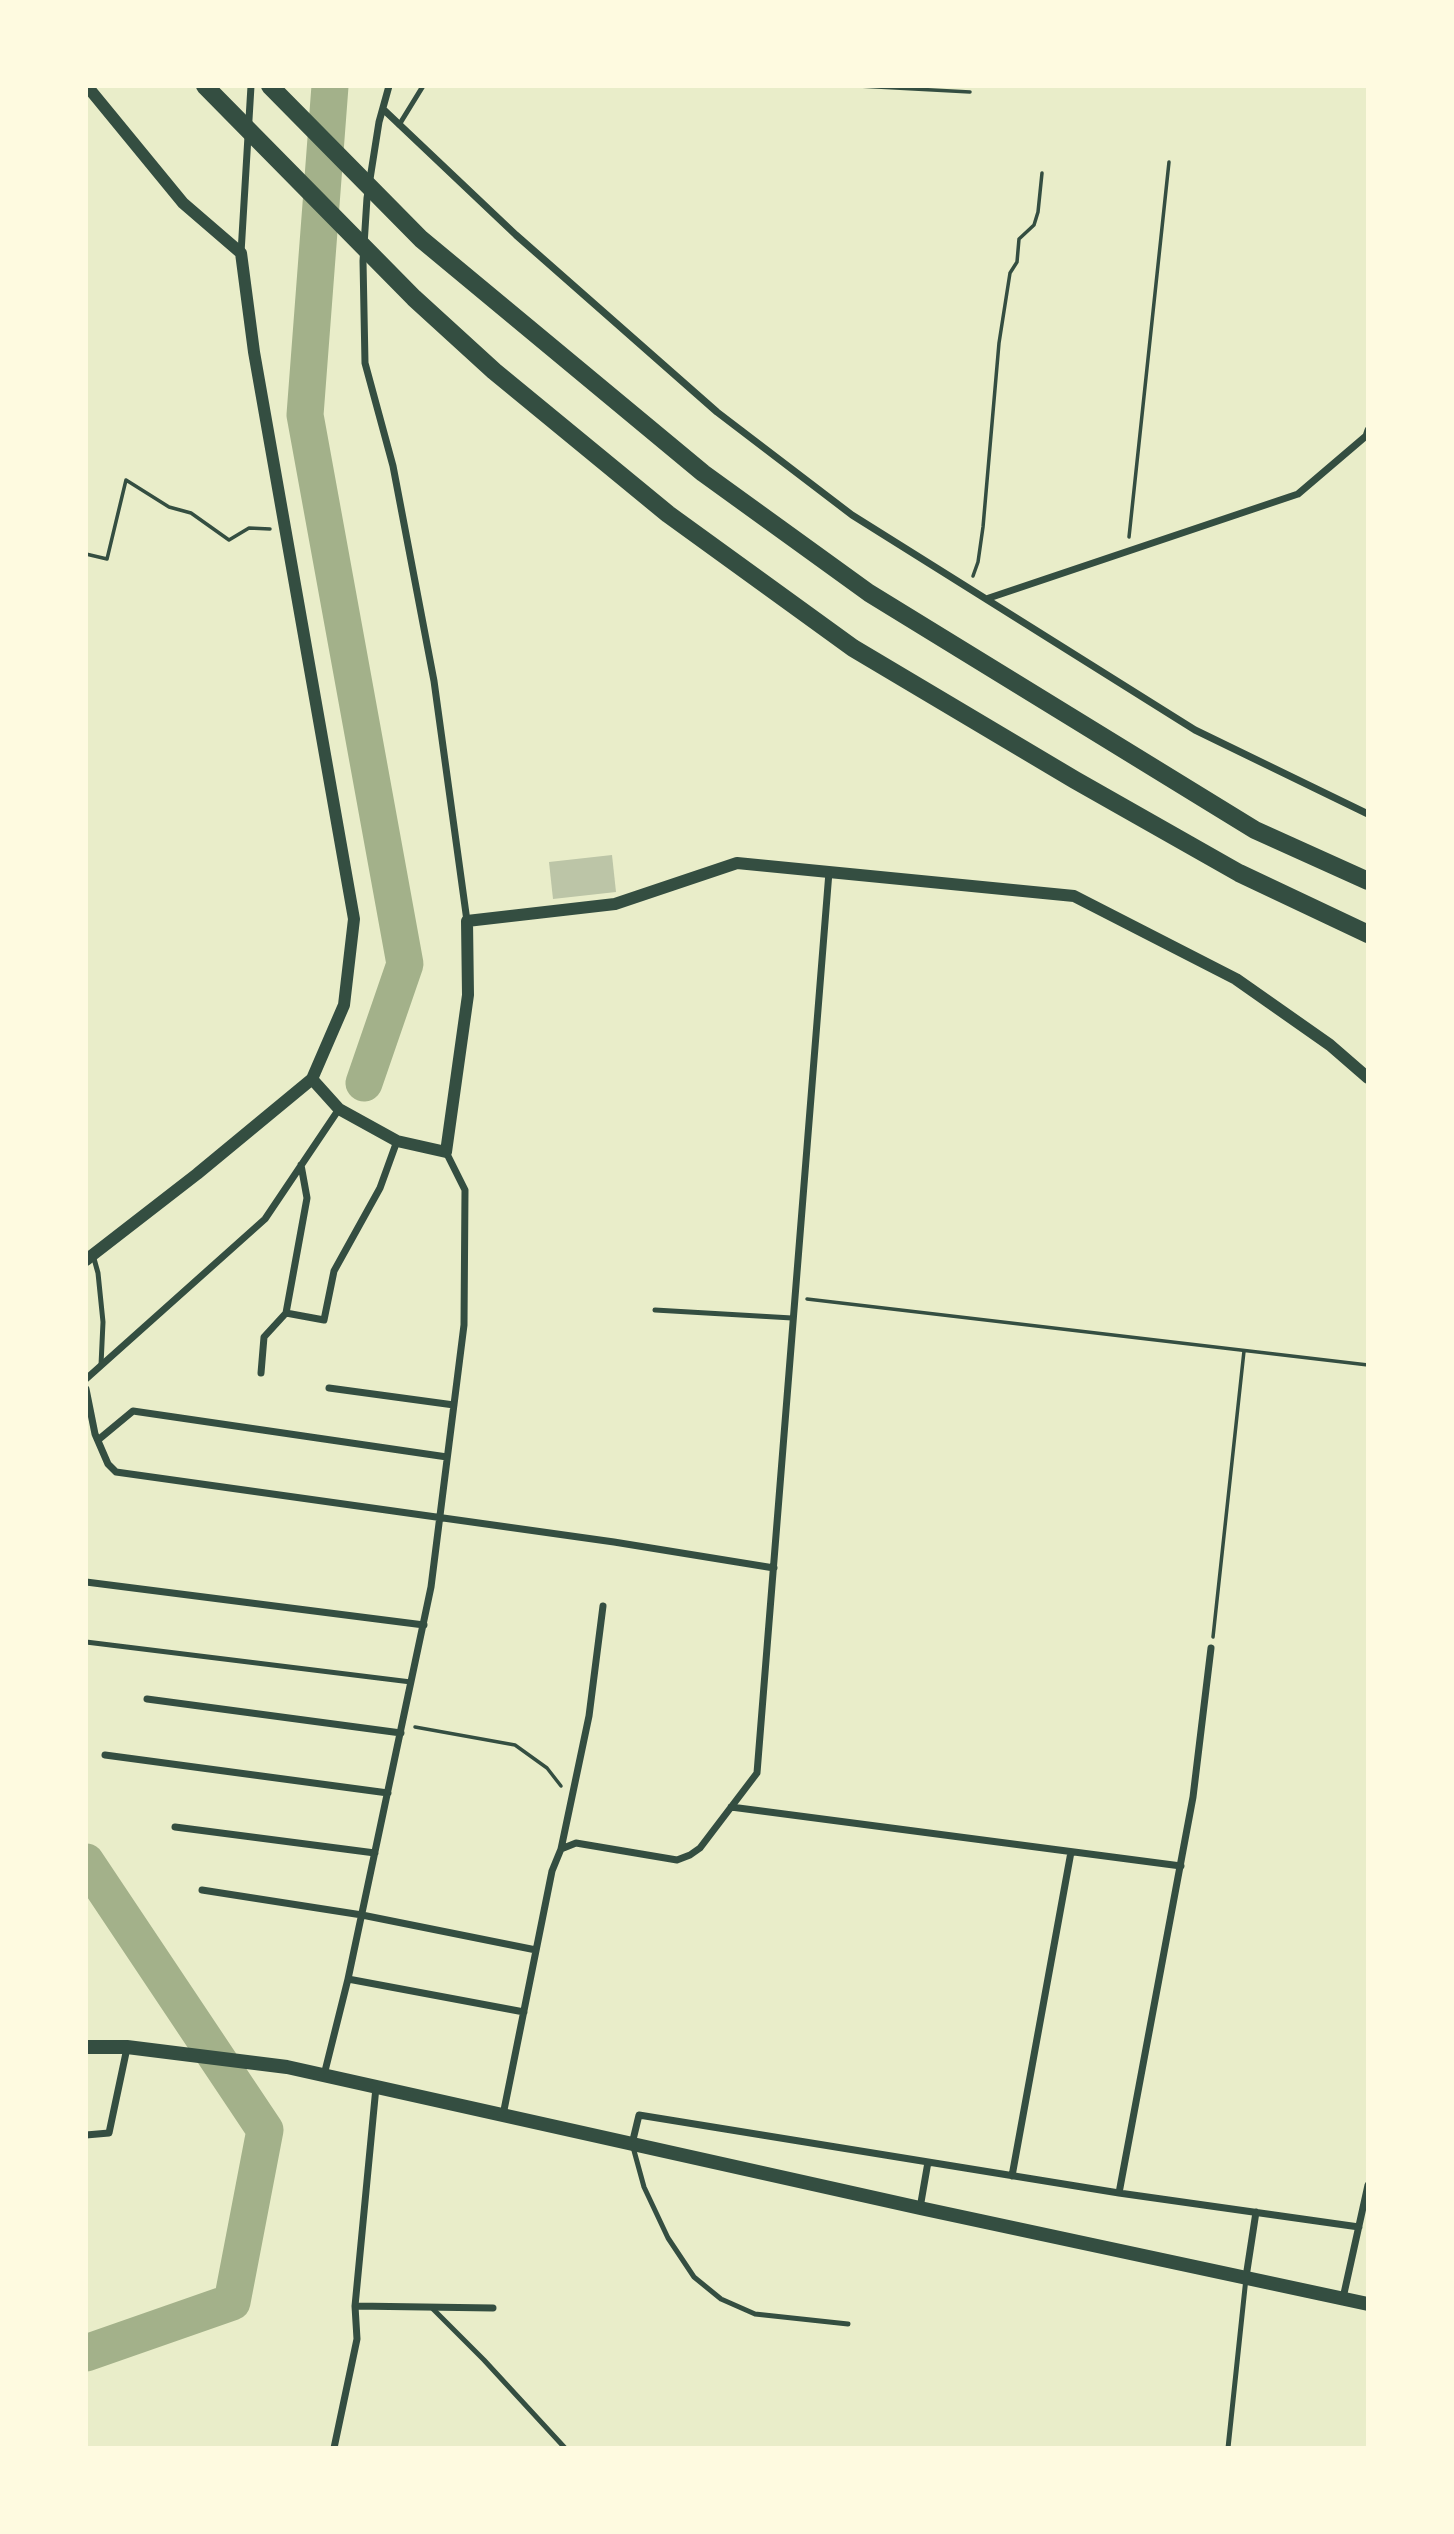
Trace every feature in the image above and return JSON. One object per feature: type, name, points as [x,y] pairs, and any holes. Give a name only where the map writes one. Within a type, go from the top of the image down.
[{"type":"highway","points":[[205,86],[414,298],[494,371],[668,514],[853,648],[1075,780],[1239,873],[1368,934]]},
{"type":"highway","points":[[270,86],[421,239],[704,473],[869,593],[1255,830],[1368,881]]},
{"type":"main road","points":[[86,2047],[127,2047],[287,2067],[920,2208],[1368,2304]]},
{"type":"street","points":[[87,86],[183,203],[241,253]]},
{"type":"street","points":[[89,1257],[312,1079],[344,1004],[354,919],[254,352],[241,253],[251,86]]},
{"type":"street","points":[[324,2075],[348,1979],[424,1625],[464,1325],[465,1190],[446,1152],[468,995],[467,921],[434,681],[393,466],[365,363],[363,248],[368,198],[389,86]]},
{"type":"street","points":[[383,109],[516,236],[717,412],[852,515],[1195,730],[1368,814]]},
{"type":"street","points":[[986,598],[1298,494],[1366,436],[1368,430]]},
{"type":"street","points":[[467,921],[615,904],[737,863],[1074,897],[1236,979],[1330,1045],[1368,1078]]},
{"type":"street","points":[[561,1849],[576,1843],[677,1860],[690,1855],[700,1848],[757,1773],[829,872]]},
{"type":"street","points":[[312,1079],[340,1109],[397,1141],[446,1152]]},
{"type":"street","points":[[86,1379],[265,1219],[340,1109]]},
{"type":"street","points":[[286,1313],[324,1320],[334,1271],[380,1188],[397,1141]]},
{"type":"street","points":[[261,1373],[264,1337],[286,1313],[307,1198],[301,1165]]},
{"type":"street","points":[[86,1388],[98,1440],[108,1464],[116,1472],[614,1542],[774,1568]]},
{"type":"street","points":[[329,1388],[454,1405]]},
{"type":"street","points":[[98,1440],[133,1412],[447,1457]]},
{"type":"street","points":[[86,1582],[424,1625]]},
{"type":"street","points":[[503,2115],[552,1871],[561,1849],[589,1716],[603,1606]]},
{"type":"street","points":[[1119,2193],[1193,1797],[1212,1648]]},
{"type":"street","points":[[146,1699],[401,1733]]},
{"type":"street","points":[[105,1755],[388,1793]]},
{"type":"street","points":[[731,1807],[1181,1866]]},
{"type":"street","points":[[175,1827],[375,1853]]},
{"type":"street","points":[[1012,2176],[1071,1852]]},
{"type":"street","points":[[202,1890],[362,1915],[536,1950]]},
{"type":"street","points":[[348,1979],[524,2012]]},
{"type":"street","points":[[86,2136],[109,2133],[127,2047]]},
{"type":"street","points":[[334,2448],[357,2340],[355,2306],[376,2087]]},
{"type":"street","points":[[632,2144],[639,2115],[1119,2193],[1359,2227]]},
{"type":"street","points":[[920,2208],[928,2162]]},
{"type":"street","points":[[1343,2298],[1368,2185]]},
{"type":"street","points":[[1246,2278],[1256,2212]]},
{"type":"street","points":[[355,2306],[493,2308]]},
{"type":"lane","points":[[399,125],[423,86]]},
{"type":"lane","points":[[89,1257],[98,1273],[103,1322],[101,1365]]},
{"type":"lane","points":[[655,1310],[792,1318]]},
{"type":"lane","points":[[86,1642],[411,1682]]},
{"type":"lane","points":[[632,2144],[649,2197],[668,2238],[694,2277],[721,2299],[755,2314],[848,2325]]},
{"type":"lane","points":[[1228,2448],[1246,2278]]},
{"type":"lane","points":[[430,2306],[565,2448]]},
{"type":"path","points":[[858,86],[970,92]]},
{"type":"path","points":[[1127,550],[1169,162]]},
{"type":"path","points":[[968,587],[978,562],[999,343],[1010,273],[1017,262],[1019,239],[1034,225],[1042,173]]},
{"type":"path","points":[[86,554],[107,559],[126,480],[169,508],[191,513],[229,540],[249,528],[286,530]]},
{"type":"path","points":[[793,1298],[1368,1365]]},
{"type":"path","points":[[1212,1648],[1244,1351]]},
{"type":"path","points":[[402,1724],[515,1745],[547,1768],[571,1800]]},
{"type":"building","points":[[612,855],[616,892],[553,899],[549,862]]},
{"type":"waterway","points":[[330,86],[305,415],[405,964],[364,1083]]},
{"type":"waterway","points":[[86,1862],[265,2130],[232,2302],[86,2353]]}]
